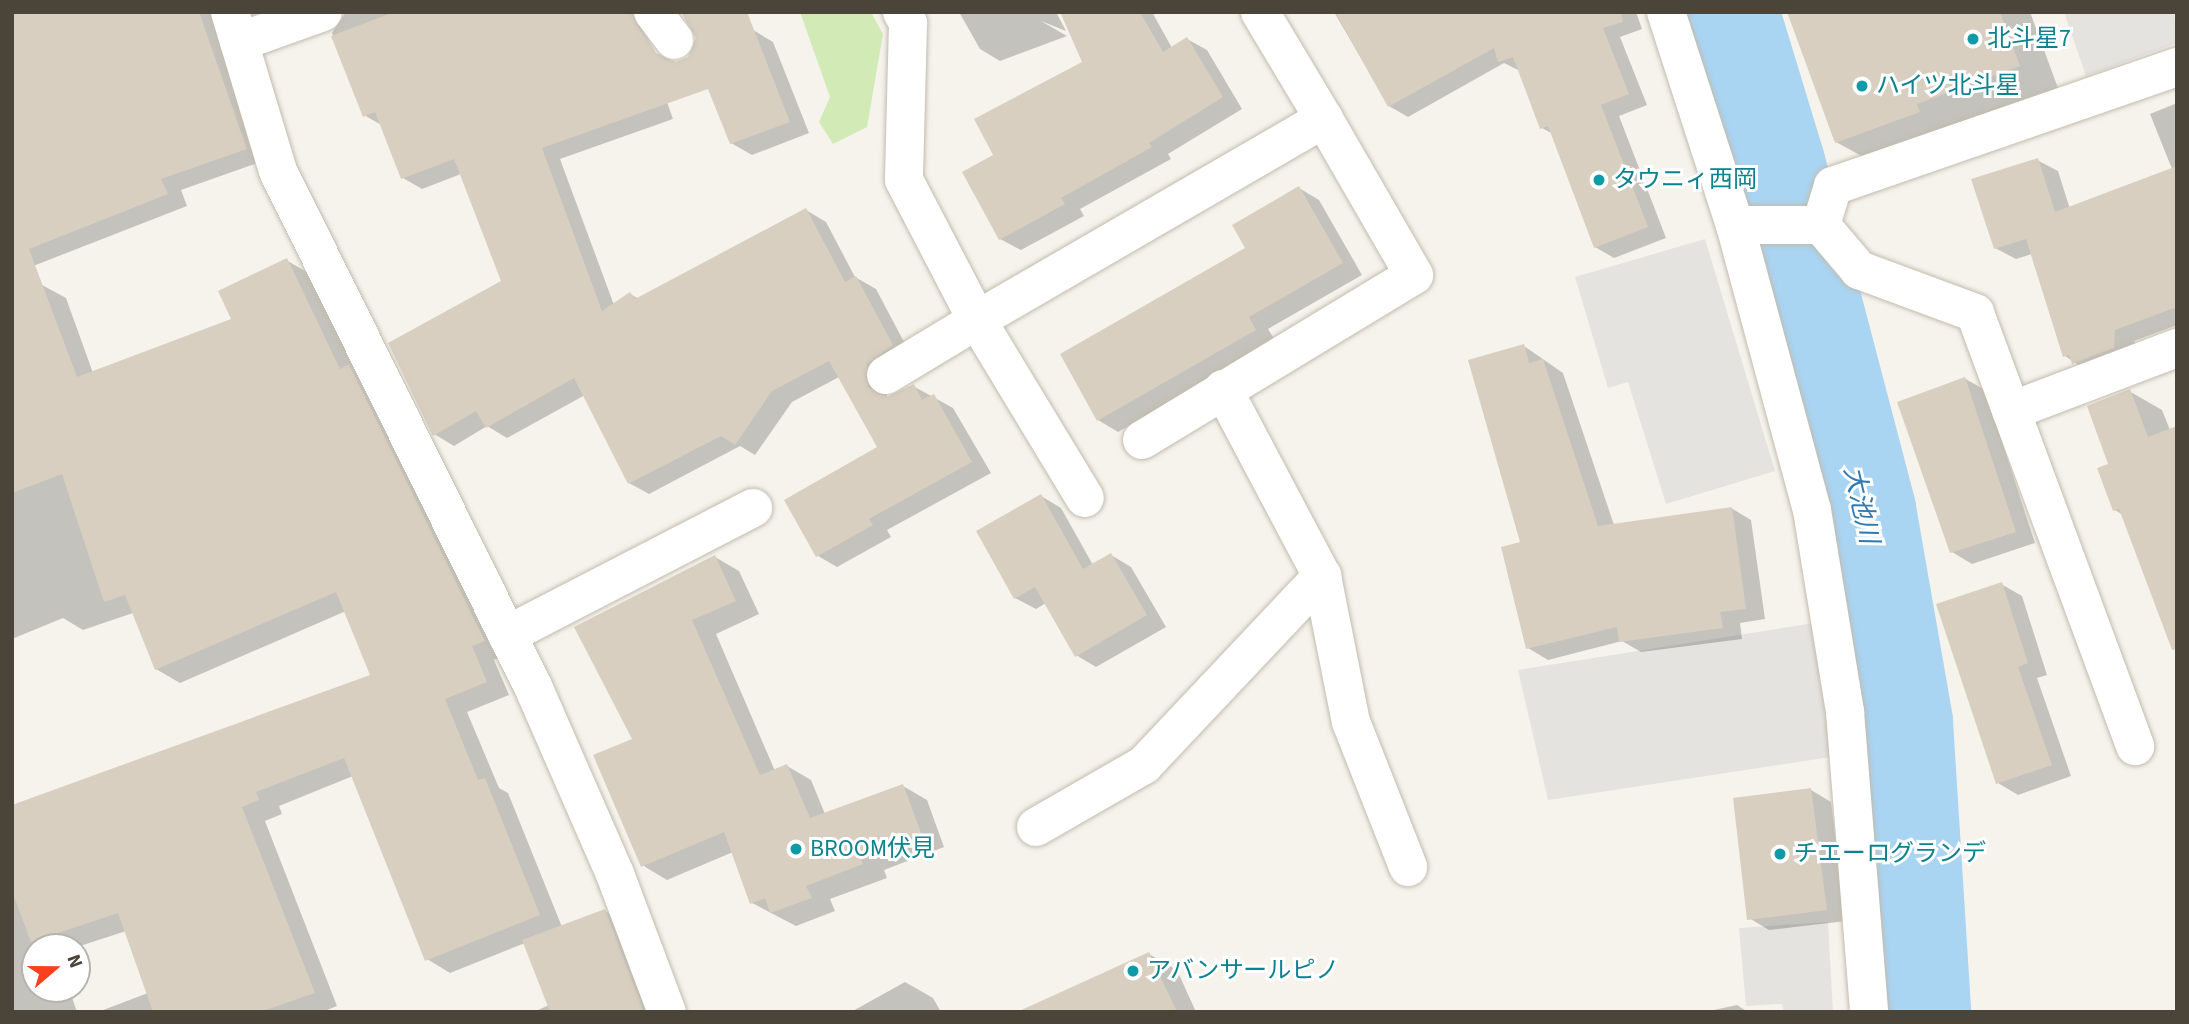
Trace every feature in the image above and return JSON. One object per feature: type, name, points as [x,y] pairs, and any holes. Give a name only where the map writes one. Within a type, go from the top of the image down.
[{"type":"street","points":[[323,12],[234,27],[278,171],[507,635],[615,874],[667,1012]]},
{"type":"street","points":[[902,12],[908,23],[904,180],[977,320],[1085,498]]},
{"type":"street","points":[[1142,440],[1414,275],[1260,12]]},
{"type":"street","points":[[1666,12],[1748,225],[1812,510],[1845,712],[1869,1012]]},
{"type":"street","points":[[1821,225],[1833,186],[2177,67]]},
{"type":"street","points":[[886,374],[1324,119]]},
{"type":"street","points":[[1748,225],[1821,225],[1859,270],[1975,313],[2135,746]]},
{"type":"street","points":[[2011,411],[2177,348]]},
{"type":"street","points":[[1223,389],[1322,576],[1351,722],[1408,867]]},
{"type":"street","points":[[507,635],[752,508]]},
{"type":"street","points":[[1036,827],[1144,765],[1322,576]]},
{"type":"green space","points":[[800,12],[871,12],[883,34],[867,127],[833,144],[819,122],[830,97]]},
{"type":"shaded area","points":[[2064,12],[2174,12],[2177,43],[2086,76]]},
{"type":"shaded area","points":[[1705,239],[1775,471],[1666,504],[1628,382],[1608,388],[1575,277]]},
{"type":"shaded area","points":[[1814,623],[1831,757],[1548,800],[1518,670]]},
{"type":"shaded area","points":[[1828,922],[1833,1012],[1784,1012],[1782,1004],[1746,1006],[1739,928]]},
{"type":"building","points":[[12,12],[199,12],[247,149],[161,179],[168,194],[29,249],[77,377],[231,319],[218,291],[287,258],[340,369],[349,364],[485,641],[472,646],[487,682],[445,699],[478,780],[485,778],[540,915],[425,961],[344,758],[256,792],[259,800],[242,807],[315,993],[260,1012],[153,1012],[118,913],[58,933],[28,933],[12,891],[12,805],[370,675],[336,592],[155,670],[125,595],[104,602],[62,474],[12,493]]},
{"type":"building","points":[[394,12],[632,12],[656,53],[676,62],[688,57],[696,38],[681,12],[747,12],[790,122],[730,144],[708,89],[542,148],[602,311],[630,292],[635,299],[806,208],[845,282],[856,276],[893,345],[867,364],[868,387],[887,397],[914,384],[922,400],[934,394],[972,462],[869,519],[873,525],[816,557],[784,500],[877,447],[829,361],[772,391],[735,445],[721,436],[628,484],[574,378],[486,428],[476,411],[433,436],[388,343],[501,281],[454,159],[401,179],[375,112],[363,117],[331,36]]},
{"type":"building","points":[[1060,12],[1140,12],[1163,52],[1187,37],[1223,97],[1149,143],[1152,147],[1061,198],[1065,204],[999,240],[962,172],[993,155],[974,119],[1082,62]]},
{"type":"building","points":[[1335,12],[1621,12],[1623,22],[1603,28],[1629,94],[1601,105],[1648,227],[1594,248],[1548,126],[1540,129],[1513,57],[1498,62],[1494,48],[1388,107]]},
{"type":"building","points":[[1787,12],[2000,12],[2020,66],[1917,104],[1920,112],[1835,143]]},
{"type":"building","points":[[2038,158],[2055,212],[2177,166],[2177,307],[2115,330],[2114,348],[2072,364],[2069,355],[2063,357],[2026,239],[1994,249],[1971,179]]},
{"type":"building","points":[[1299,186],[1343,263],[1249,317],[1256,330],[1097,421],[1060,354],[1245,248],[1232,225]]},
{"type":"building","points":[[1524,344],[1529,363],[1543,359],[1598,526],[1732,507],[1746,609],[1720,612],[1723,628],[1619,642],[1617,627],[1526,649],[1501,547],[1520,542],[1468,360]]},
{"type":"building","points":[[1965,377],[2016,532],[1950,553],[1897,402]]},
{"type":"building","points":[[2130,389],[2148,437],[2177,426],[2177,649],[2172,650],[2119,509],[2113,511],[2097,468],[2108,464],[2087,406]]},
{"type":"building","points":[[1041,494],[1083,569],[1111,553],[1147,615],[1075,657],[1035,587],[1014,599],[976,531]]},
{"type":"building","points":[[715,555],[736,601],[692,620],[760,775],[787,764],[810,818],[903,784],[921,833],[860,856],[863,864],[806,886],[812,898],[770,913],[765,898],[750,904],[724,832],[641,867],[593,755],[632,739],[574,627]]},
{"type":"building","points":[[2002,582],[2028,663],[2018,667],[2052,765],[1996,784],[1936,604]]},
{"type":"building","name":"チエーログランデ","points":[[1811,788],[1827,910],[1747,920],[1733,798]]},
{"type":"building","points":[[605,909],[644,1012],[550,1012],[522,940]]},
{"type":"building","name":"アバンサールピノ","points":[[1149,952],[1177,1012],[1017,1012]]},
{"type":"waterway","name":"大池川","points":[[1728,12],[1774,163],[1865,510],[1902,723],[1920,1012]]},
{"type":"place","name":"北斗星7","points":[[1973,39]]},
{"type":"place","name":"ハイツ北斗星","points":[[1862,86]]},
{"type":"place","name":"タウニィ西岡","points":[[1599,180]]},
{"type":"place","name":"BROOM伏見","points":[[796,849]]},
{"type":"place","name":"チエーログランデ","points":[[1780,854]]},
{"type":"place","name":"アバンサールピノ","points":[[1133,971]]}]
